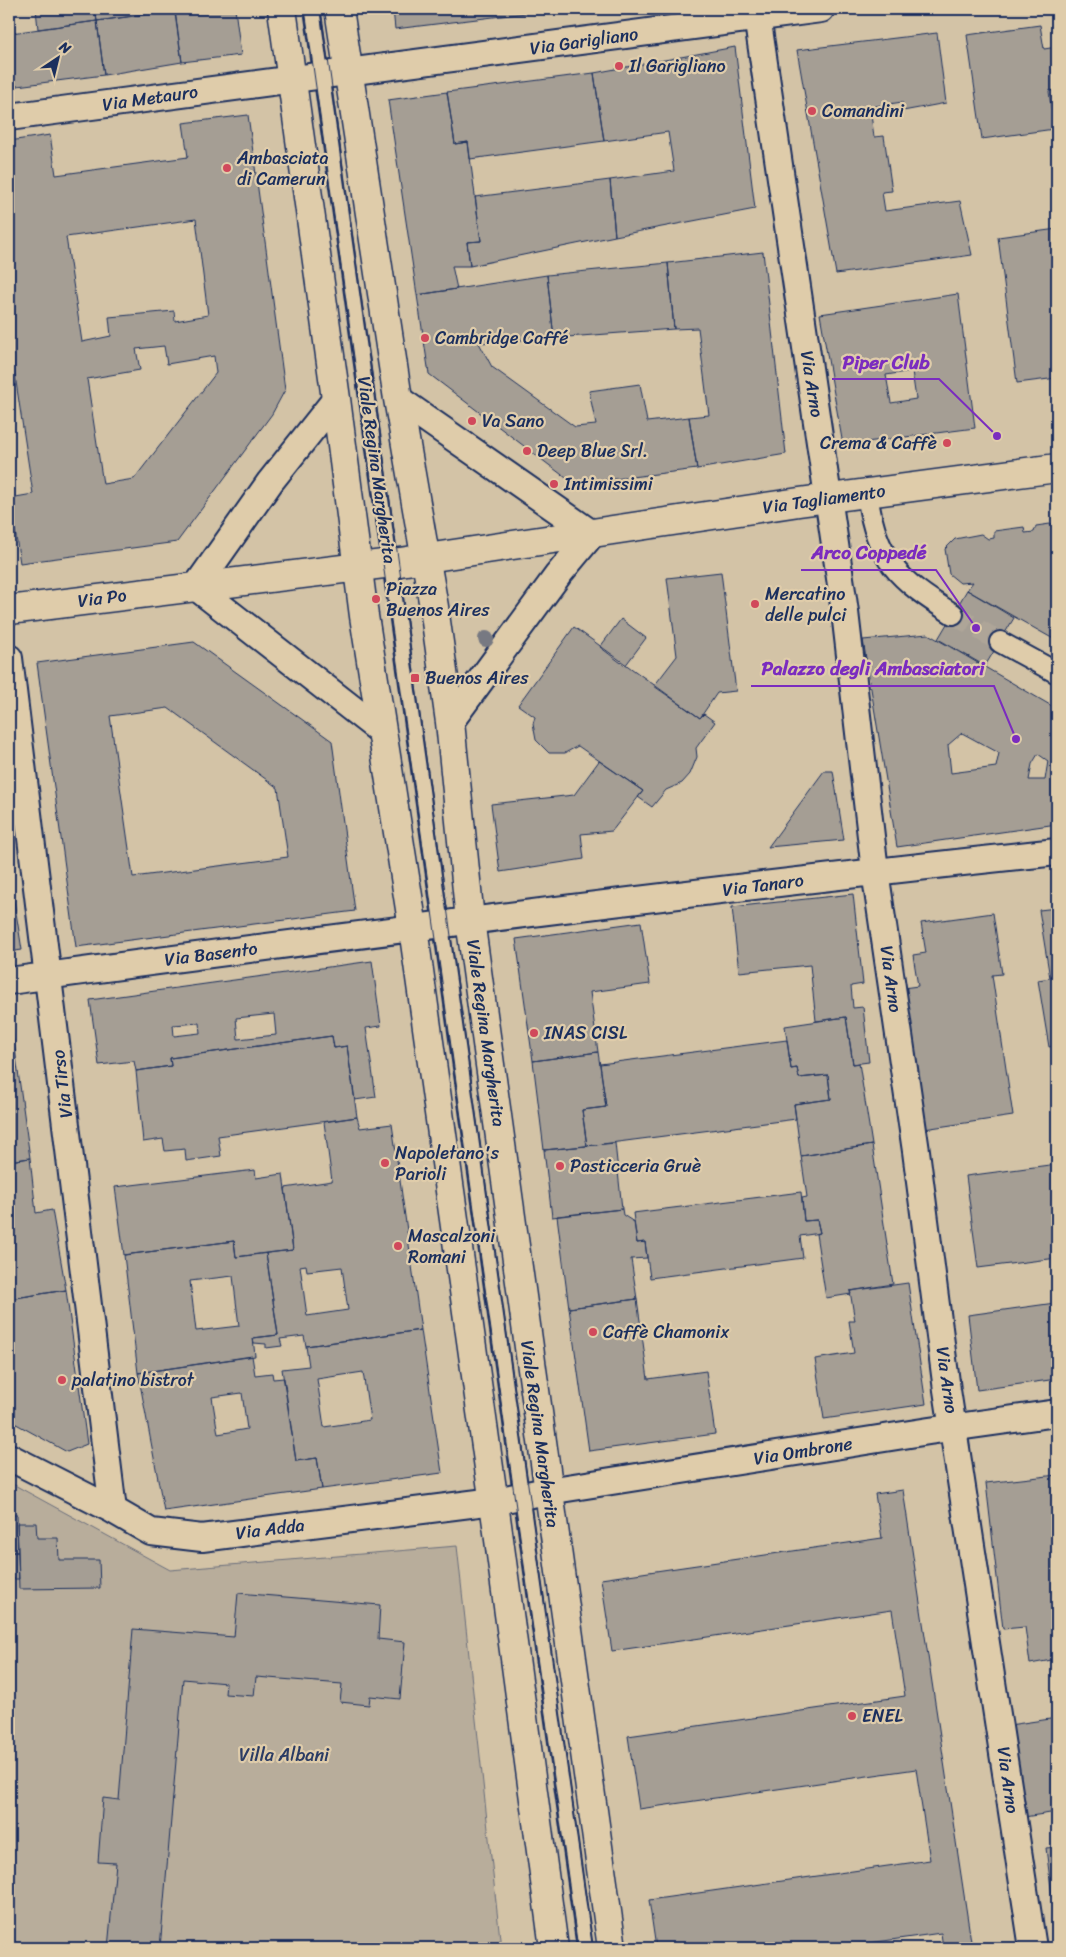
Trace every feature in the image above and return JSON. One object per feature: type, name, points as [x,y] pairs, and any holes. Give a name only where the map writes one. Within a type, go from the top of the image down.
[{"type":"main road","name":"Viale Regina Margherita","points":[[282,9],[358,567],[413,928],[494,1501],[554,1948]]},
{"type":"main road","name":"Viale Regina Margherita","points":[[339,9],[334,74],[398,399],[426,558],[450,722],[470,920],[612,1948]]},
{"type":"main road","name":"Via Tagliamento","points":[[592,534],[828,498],[1057,468]]},
{"type":"main road","points":[[196,587],[426,558],[592,534]]},
{"type":"main road","name":"Via Po","points":[[9,610],[196,587]]},
{"type":"street","name":"Via Garigliano","points":[[334,74],[757,13],[821,9]]},
{"type":"street","name":"Via Arno","points":[[757,13],[845,612],[875,871],[916,1151],[953,1428],[1033,1948]]},
{"type":"street","points":[[292,80],[334,74]]},
{"type":"street","name":"Via Metauro","points":[[9,117],[292,80]]},
{"type":"street","points":[[336,399],[270,482],[196,587],[382,732]]},
{"type":"street","points":[[398,399],[592,534],[558,575],[450,722]]},
{"type":"street","points":[[867,494],[876,536],[892,567],[912,587],[953,614]]},
{"type":"street","points":[[1000,642],[1057,673]]},
{"type":"street","name":"Via Tirso","points":[[9,658],[113,1510]]},
{"type":"street","name":"Via Tanaro","points":[[470,920],[875,871],[1057,852]]},
{"type":"street","name":"Viale Regina Margherita","points":[[413,928],[470,920]]},
{"type":"street","name":"Via Basento","points":[[9,981],[413,928]]},
{"type":"street","name":"Via Ombrone","points":[[548,1491],[1057,1413]]},
{"type":"street","name":"Via Adda","points":[[9,1457],[113,1510],[151,1532],[202,1538],[494,1501],[548,1491]]},
{"type":"lane","name":"Viale Regina Margherita","points":[[312,9],[334,74],[390,562],[585,1948]]},
{"type":"green space","name":"Villa Albani","points":[[9,1482],[170,1570],[457,1546],[501,1948],[9,1948]]},
{"type":"building","points":[[36,9],[95,9],[97,21],[38,29]]},
{"type":"building","points":[[95,9],[149,9],[150,14],[97,21]]},
{"type":"building","points":[[183,9],[235,9],[241,55],[182,62],[175,14],[184,13]]},
{"type":"building","points":[[393,9],[559,9],[395,29]]},
{"type":"building","points":[[175,10],[182,62],[104,75],[97,21]]},
{"type":"building","points":[[97,21],[104,75],[9,87],[9,38],[12,38],[11,33]]},
{"type":"building","points":[[1040,25],[1044,49],[1057,47],[1057,90],[1049,91],[1054,129],[982,139],[967,35]]},
{"type":"building","points":[[937,33],[946,103],[903,111],[902,102],[870,107],[874,137],[884,136],[892,191],[882,192],[885,211],[960,201],[972,255],[836,274],[797,50]]},
{"type":"building","points":[[735,47],[755,209],[615,236],[610,180],[674,171],[668,132],[604,141],[594,73]]},
{"type":"building","points":[[594,73],[604,141],[470,159],[468,142],[455,144],[447,92]]},
{"type":"building","points":[[447,92],[455,144],[468,142],[481,241],[467,242],[470,266],[452,266],[457,289],[417,295],[388,100]]},
{"type":"building","points":[[248,115],[285,390],[272,414],[177,542],[20,563],[10,498],[33,494],[9,336],[9,141],[50,135],[56,175],[188,157],[183,123]],"holes":[[[196,219],[208,315],[175,321],[174,311],[109,317],[111,336],[82,342],[66,237]],[[164,346],[167,364],[214,356],[216,373],[134,479],[103,484],[87,379],[140,370],[136,349]]]},
{"type":"building","points":[[610,180],[615,236],[470,266],[467,242],[481,241],[475,197]]},
{"type":"building","points":[[1057,229],[1057,378],[1017,383],[998,237]]},
{"type":"building","points":[[763,252],[786,454],[697,469],[689,417],[709,415],[698,328],[674,329],[668,263]]},
{"type":"building","points":[[668,263],[674,329],[554,338],[547,275]]},
{"type":"building","points":[[547,275],[554,338],[479,343],[492,367],[575,427],[596,425],[589,391],[640,384],[647,422],[689,417],[697,469],[574,484],[429,374],[417,295]]},
{"type":"building","points":[[958,294],[975,428],[843,445],[820,314]],"holes":[[[912,371],[916,399],[891,403],[886,375]]]},
{"type":"building","points":[[1057,523],[1057,641],[967,590],[973,582],[960,583],[949,574],[945,549],[955,539],[981,534],[988,539],[994,538],[994,531],[1024,527],[1025,533],[1034,532],[1036,526]]},
{"type":"building","points":[[721,572],[736,691],[717,693],[700,718],[654,686],[677,656],[667,578]]},
{"type":"building","points":[[967,590],[1014,618],[985,666],[938,639]]},
{"type":"building","points":[[621,619],[646,638],[625,666],[600,647]]},
{"type":"building","points":[[574,627],[700,718],[704,714],[715,722],[696,748],[697,757],[690,774],[682,783],[666,790],[652,807],[638,797],[643,791],[578,746],[565,753],[549,753],[536,740],[533,724],[535,717],[518,705]]},
{"type":"building","points":[[928,634],[1057,709],[1057,824],[897,847],[863,640]],"holes":[[[962,733],[999,753],[996,767],[951,773],[948,745]],[[1038,754],[1048,761],[1045,780],[1029,780],[1032,764]]]},
{"type":"building","points":[[194,642],[332,741],[355,911],[76,947],[37,663]],"holes":[[[168,708],[278,788],[288,857],[133,877],[110,716]]]},
{"type":"building","points":[[599,761],[643,791],[612,831],[581,834],[584,859],[500,872],[491,804],[574,795]]},
{"type":"building","points":[[824,771],[833,771],[844,840],[768,847]]},
{"type":"building","points":[[9,869],[22,950],[9,952]]},
{"type":"building","points":[[853,894],[863,984],[851,986],[853,1008],[863,1007],[869,1062],[853,1064],[846,1017],[816,1021],[810,965],[739,972],[732,907]]},
{"type":"building","points":[[1057,908],[1057,1063],[1055,1046],[1049,1047],[1038,980],[1050,978],[1039,910]]},
{"type":"building","points":[[993,913],[1002,974],[992,975],[1013,1116],[924,1129],[903,988],[918,986],[913,955],[926,953],[921,923]]},
{"type":"building","points":[[641,922],[650,984],[590,992],[598,1052],[533,1061],[516,939]]},
{"type":"building","points":[[372,961],[381,1026],[366,1028],[376,1097],[355,1100],[347,1046],[334,1048],[332,1036],[170,1058],[171,1066],[136,1071],[134,1061],[99,1065],[90,1000]],"holes":[[[274,1014],[276,1035],[238,1039],[236,1018]],[[199,1023],[200,1033],[174,1036],[173,1025]]]},
{"type":"building","points":[[9,1014],[30,1158],[9,1161]]},
{"type":"building","points":[[846,1017],[853,1064],[859,1063],[872,1145],[801,1156],[794,1104],[831,1099],[828,1075],[799,1078],[797,1068],[791,1069],[785,1026]]},
{"type":"building","points":[[332,1036],[334,1048],[347,1046],[357,1117],[218,1136],[221,1156],[186,1161],[185,1149],[165,1151],[163,1139],[143,1142],[136,1071],[171,1066],[170,1058]]},
{"type":"building","points":[[787,1040],[791,1069],[797,1068],[799,1078],[828,1075],[831,1099],[794,1104],[796,1119],[587,1146],[582,1110],[606,1107],[600,1064]]},
{"type":"building","points":[[598,1052],[606,1107],[582,1110],[587,1146],[544,1150],[533,1061]]},
{"type":"building","points":[[1054,1072],[1057,1072],[1057,1091]]},
{"type":"building","points":[[357,1117],[360,1128],[392,1124],[421,1330],[306,1346],[304,1336],[280,1339],[282,1346],[266,1348],[266,1344],[254,1343],[253,1338],[278,1335],[266,1253],[293,1250],[285,1188],[332,1181],[324,1122]],"holes":[[[306,1265],[307,1271],[342,1267],[348,1310],[307,1316],[300,1266]]]},
{"type":"building","points":[[615,1143],[622,1209],[552,1217],[544,1150]]},
{"type":"building","points":[[872,1145],[893,1284],[850,1291],[851,1294],[826,1298],[816,1234],[820,1233],[817,1220],[804,1221],[802,1198],[807,1197],[801,1156]]},
{"type":"building","points":[[30,1158],[36,1213],[52,1210],[66,1290],[9,1299],[9,1161]]},
{"type":"building","points":[[1057,1164],[1057,1258],[978,1268],[966,1176]]},
{"type":"building","points":[[255,1170],[256,1178],[283,1174],[293,1250],[236,1257],[234,1241],[124,1255],[115,1187]]},
{"type":"building","points":[[801,1192],[804,1221],[817,1220],[820,1233],[800,1236],[803,1258],[650,1278],[645,1242],[637,1243],[633,1213]]},
{"type":"building","points":[[622,1209],[623,1215],[634,1222],[637,1243],[645,1242],[647,1258],[631,1259],[637,1299],[569,1308],[557,1216]]},
{"type":"building","points":[[234,1241],[236,1257],[266,1253],[278,1335],[253,1338],[255,1356],[138,1373],[124,1255]],"holes":[[[233,1276],[239,1326],[196,1331],[190,1281]]]},
{"type":"building","points":[[908,1283],[926,1404],[824,1419],[815,1359],[854,1353],[849,1321],[855,1321],[850,1291]]},
{"type":"building","points":[[66,1290],[87,1444],[67,1452],[9,1420],[9,1349],[13,1352],[9,1299]]},
{"type":"building","points":[[637,1299],[648,1379],[706,1371],[715,1434],[589,1451],[569,1308]]},
{"type":"building","points":[[1055,1303],[1057,1379],[977,1390],[968,1315]]},
{"type":"building","points":[[421,1330],[442,1473],[322,1489],[317,1458],[296,1461],[282,1369],[309,1366],[306,1346]],"holes":[[[363,1372],[370,1420],[324,1427],[317,1379]]]},
{"type":"building","points":[[252,1356],[255,1375],[272,1373],[273,1379],[284,1378],[296,1461],[317,1458],[322,1489],[164,1511],[138,1373]],"holes":[[[242,1393],[247,1429],[218,1434],[212,1397]]]},
{"type":"building","points":[[1057,1475],[1057,1659],[1030,1664],[1025,1627],[1003,1629],[986,1483]]},
{"type":"building","name":"ENEL","points":[[903,1490],[972,1948],[943,1948],[941,1933],[833,1948],[656,1948],[649,1900],[930,1860],[916,1769],[639,1809],[628,1736],[905,1696],[892,1610],[612,1651],[601,1579],[882,1538],[875,1494]]},
{"type":"building","points":[[9,1515],[17,1515],[18,1552],[9,1552]]},
{"type":"building","points":[[17,1523],[36,1523],[37,1538],[58,1538],[59,1560],[99,1560],[100,1588],[19,1589]]},
{"type":"building","points":[[9,1552],[18,1552],[19,1579],[9,1579]]},
{"type":"building","points":[[238,1593],[380,1605],[378,1639],[405,1642],[400,1699],[370,1696],[369,1705],[340,1702],[342,1684],[256,1677],[254,1696],[225,1694],[226,1683],[183,1679],[160,1948],[108,1948],[116,1863],[98,1862],[103,1798],[119,1800],[133,1629],[234,1637]]},
{"type":"building","points":[[1057,1718],[1057,1812],[1024,1817],[1009,1725]]},
{"type":"building","points":[[1057,1847],[1057,1936],[1046,1848]]},
{"type":"tunnel","points":[[953,614],[1000,642]]},
{"type":"tram line","points":[[305,9],[578,1948]]},
{"type":"tram line","points":[[321,9],[593,1948]]},
{"type":"place","name":"Il Garigliano","points":[[619,66]]},
{"type":"place","name":"Comandini","points":[[812,111]]},
{"type":"place","name":"Ambasciata di Camerun","points":[[227,168]]},
{"type":"place","name":"Cambridge Caffé","points":[[425,338]]},
{"type":"place","name":"Va Sano","points":[[472,421]]},
{"type":"place","name":"Piper Club","points":[[997,436]]},
{"type":"place","name":"Crema & Caffè","points":[[947,443]]},
{"type":"place","name":"Deep Blue Srl.","points":[[527,451]]},
{"type":"place","name":"Intimissimi","points":[[554,484]]},
{"type":"place","name":"Piazza Buenos Aires","points":[[376,599]]},
{"type":"place","name":"Mercatino delle pulci","points":[[755,604]]},
{"type":"place","name":"Arco Coppedé","points":[[976,628]]},
{"type":"place","name":"Buenos Aires","points":[[415,678]]},
{"type":"place","name":"Palazzo degli Ambasciatori","points":[[1016,739]]},
{"type":"place","name":"INAS CISL","points":[[534,1033]]},
{"type":"place","name":"Napoletano's Parioli","points":[[385,1163]]},
{"type":"place","name":"Pasticceria Gruè","points":[[560,1166]]},
{"type":"place","name":"Mascalzoni Romani","points":[[398,1246]]},
{"type":"place","name":"Caffè Chamonix","points":[[593,1332]]},
{"type":"place","name":"palatino bistrot","points":[[62,1380]]},
{"type":"place","name":"ENEL","points":[[852,1716]]}]
